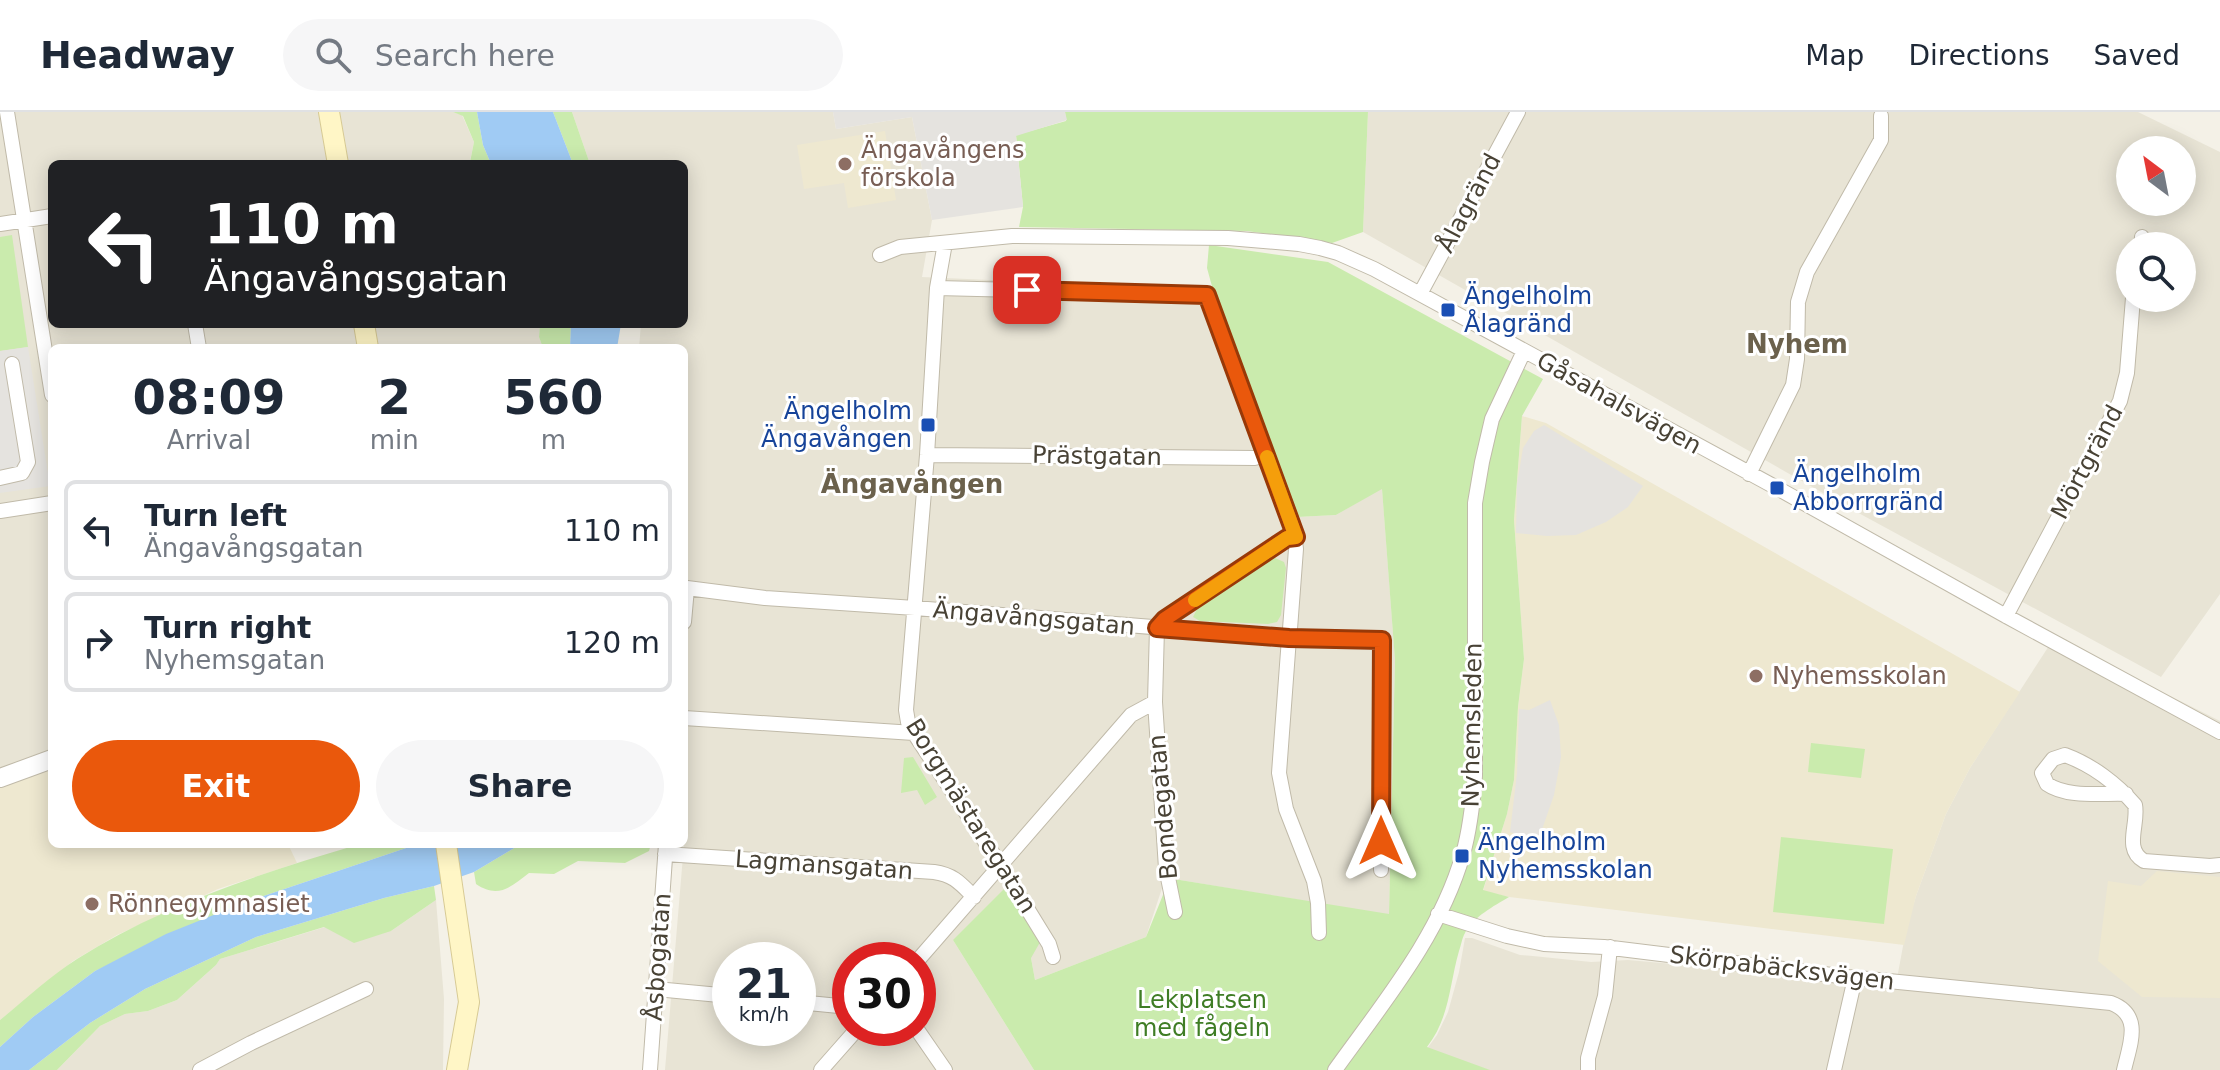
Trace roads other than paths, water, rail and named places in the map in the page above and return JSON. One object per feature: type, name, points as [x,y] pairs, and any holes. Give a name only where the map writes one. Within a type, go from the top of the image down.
[{"type":"main road","points":[[329,112],[337,160]]},
{"type":"main road","points":[[447,848],[469,1002],[457,1070]]},
{"type":"street","points":[[7,112],[48,368]]},
{"type":"street","name":"Ålagränd","points":[[1420,294],[1518,112]]},
{"type":"street","points":[[1749,474],[1793,385],[1797,359],[1796,318],[1801,287],[1881,140],[1881,116]]},
{"type":"street","points":[[0,224],[48,217]]},
{"type":"street","name":"Gåsahalsvägen","points":[[880,255],[900,247],[1025,236],[1228,238],[1299,244],[1338,253],[1374,269],[2220,732]]},
{"type":"street","name":"Borgmästaregatan","points":[[945,243],[937,288],[906,710],[914,733],[1001,866],[1049,944],[1053,957]]},
{"type":"street","points":[[937,288],[1207,295],[1296,537],[1279,773],[1286,809],[1317,892],[1319,933]]},
{"type":"street","name":"Mörtgränd","points":[[2006,616],[2120,401],[2127,373],[2132,312]]},
{"type":"street","name":"Nyhemsleden","points":[[1335,1070],[1406,971],[1438,914],[1462,856],[1472,813],[1475,776],[1475,503],[1492,419],[1524,351]]},
{"type":"street","points":[[0,478],[22,473],[28,462],[12,364]]},
{"type":"street","name":"Prästgatan","points":[[927,455],[1255,458],[1266,454]]},
{"type":"street","points":[[0,511],[48,504]]},
{"type":"street","points":[[1157,628],[1165,619],[1287,538],[1296,537]]},
{"type":"street","name":"Ängavångsgatan","points":[[688,588],[765,598],[1157,628],[1382,640],[1381,870]]},
{"type":"street","name":"Bondegatan","points":[[1157,628],[1155,702],[1166,868],[1175,912]]},
{"type":"street","points":[[934,942],[1131,715],[1155,702]]},
{"type":"street","points":[[688,718],[914,733]]},
{"type":"street","points":[[2126,794],[2057,790],[2047,784],[2042,773],[2055,758],[2067,755],[2111,780],[2126,794],[2137,808],[2133,851],[2140,859],[2155,863],[2220,865]]},
{"type":"street","points":[[0,778],[48,760]]},
{"type":"street","name":"Lagmansgatan","points":[[666,849],[948,874],[974,897]]},
{"type":"street","name":"Åsbogatan","points":[[650,1070],[666,849]]},
{"type":"street","points":[[2134,872],[2155,863]]},
{"type":"street","name":"Skörpabäcksvägen","points":[[1438,914],[1531,942],[1610,947],[1855,978],[2106,1002],[2126,1012],[2131,1020],[2124,1070]]},
{"type":"street","points":[[1588,1070],[1588,1058],[1605,996],[1610,947]]},
{"type":"street","points":[[1834,1070],[1855,978]]},
{"type":"street","points":[[200,1070],[366,989]]},
{"type":"street","points":[[656,989],[712,994]]},
{"type":"street","points":[[821,1070],[842,1046]]},
{"type":"street","points":[[928,1046],[945,1070]]},
{"type":"water","points":[[477,112],[553,112],[571,160],[489,160]]},
{"type":"water","points":[[571,328],[620,328],[618,344],[570,344]]},
{"type":"water","points":[[406,848],[514,848],[474,872],[434,886],[256,937],[145,989],[90,1023],[29,1070],[0,1070],[0,1047],[33,1017],[95,971],[166,934],[246,902]]},
{"type":"place","name":"Ängavångens förskola","points":[[845,164]]},
{"type":"place","name":"Ängelholm Ålagränd","points":[[1448,310]]},
{"type":"place","name":"Ängelholm Ängavången","points":[[928,425]]},
{"type":"place","name":"Ängelholm Abborrgränd","points":[[1777,488]]},
{"type":"place","name":"Nyhemsskolan","points":[[1756,676]]},
{"type":"place","name":"Ängelholm Nyhemsskolan","points":[[1462,856]]},
{"type":"place","name":"Rönnegymnasiet","points":[[92,904]]},
{"type":"district","name":"Nyhem","points":[[1797,344]]},
{"type":"district","name":"Ängavången","points":[[912,484]]},
{"type":"park label","name":"Lekplatsen med fågeln","points":[[1202,1014]]}]
